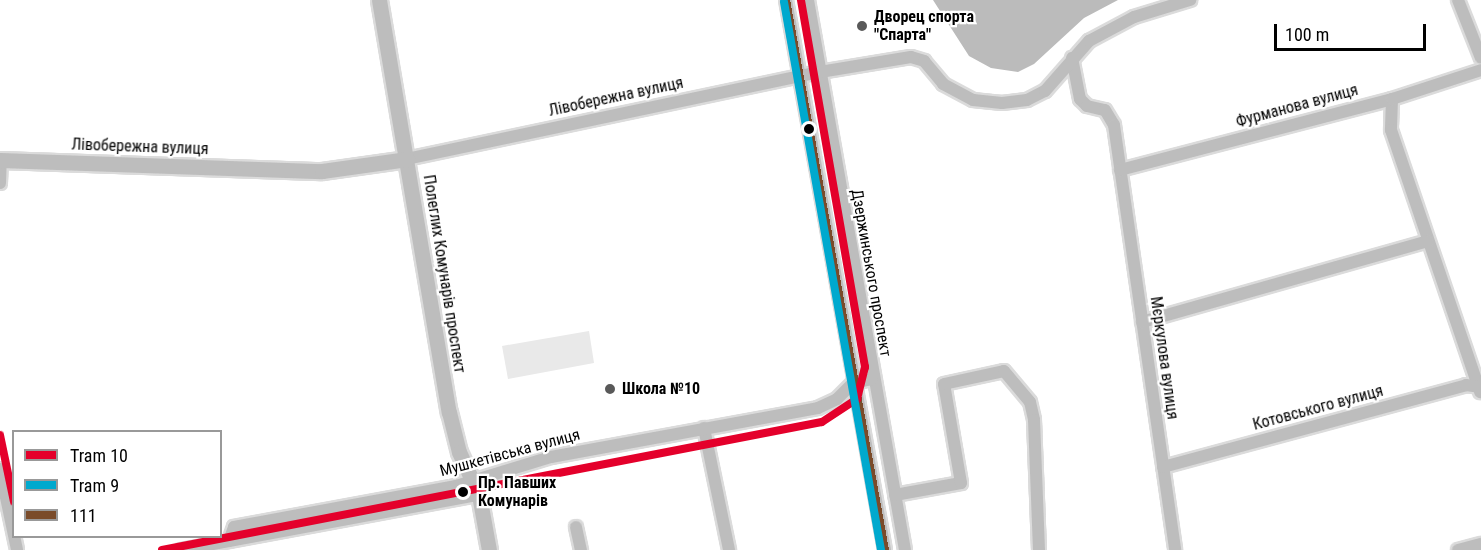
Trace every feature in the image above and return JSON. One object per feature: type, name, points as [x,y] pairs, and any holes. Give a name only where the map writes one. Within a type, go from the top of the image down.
[{"type":"main road","name":"Полеглих Комунарів проспект","points":[[379,0],[449,412],[475,489],[489,550]]},
{"type":"main road","name":"Лівобережна вулиця","points":[[1,160],[322,171],[407,159]]},
{"type":"street","points":[[786,0],[853,383],[885,550]]},
{"type":"street","name":"Дзержинського проспект","points":[[808,0],[872,379],[905,550]]},
{"type":"street","name":"Лівобережна вулиця","points":[[407,159],[800,76],[911,57],[929,65],[943,84],[973,100],[1002,103],[1038,96],[1089,41],[1134,17],[1190,0]]},
{"type":"street","points":[[1458,0],[1481,58]]},
{"type":"street","name":"Мєркулова вулиця","points":[[1072,58],[1080,99],[1110,114],[1174,550]]},
{"type":"street","name":"Фурманова вулиця","points":[[1120,170],[1392,99],[1481,70]]},
{"type":"street","points":[[1392,99],[1390,130],[1480,390]]},
{"type":"street","points":[[0,183],[1,160]]},
{"type":"street","points":[[1142,322],[1428,241]]},
{"type":"street","points":[[895,495],[961,483],[944,384],[1004,371],[1030,402],[1032,411],[1039,550]]},
{"type":"street","name":"Мушкетівська вулиця","points":[[181,550],[475,489],[551,457],[818,408],[837,399],[853,383],[872,379]]},
{"type":"street","name":"Котовського вулиця","points":[[1163,467],[1466,385],[1480,390]]},
{"type":"street","points":[[704,428],[729,550]]},
{"type":"street","points":[[0,470],[12,526]]},
{"type":"street","name":"Мушкетівська вулиця","points":[[229,541],[234,527],[475,489]]},
{"type":"street","points":[[576,527],[581,550]]},
{"type":"street","points":[[1458,550],[1481,544]]},
{"type":"shaded area","points":[[933,0],[1118,0],[1084,18],[1034,64],[1018,72],[991,68],[969,56]]},
{"type":"shaded area","points":[[589,331],[594,363],[508,379],[502,346]]},
{"type":"tram line","name":"10","points":[[162,550],[822,422],[857,399],[865,367],[801,0]]},
{"type":"tram line","name":"9","points":[[784,2],[881,550]]},
{"type":"tram line","name":"10","points":[[0,435],[12,492]]},
{"type":"transit line","name":"111","points":[[786,0],[885,550]]},
{"type":"place","name":"Дворец спорта \"Спарта\"","points":[[862,26]]},
{"type":"place","name":"Школа №10","points":[[610,389]]},
{"type":"place","name":"Пр. Павших Комунарiв","points":[[463,492]]}]
